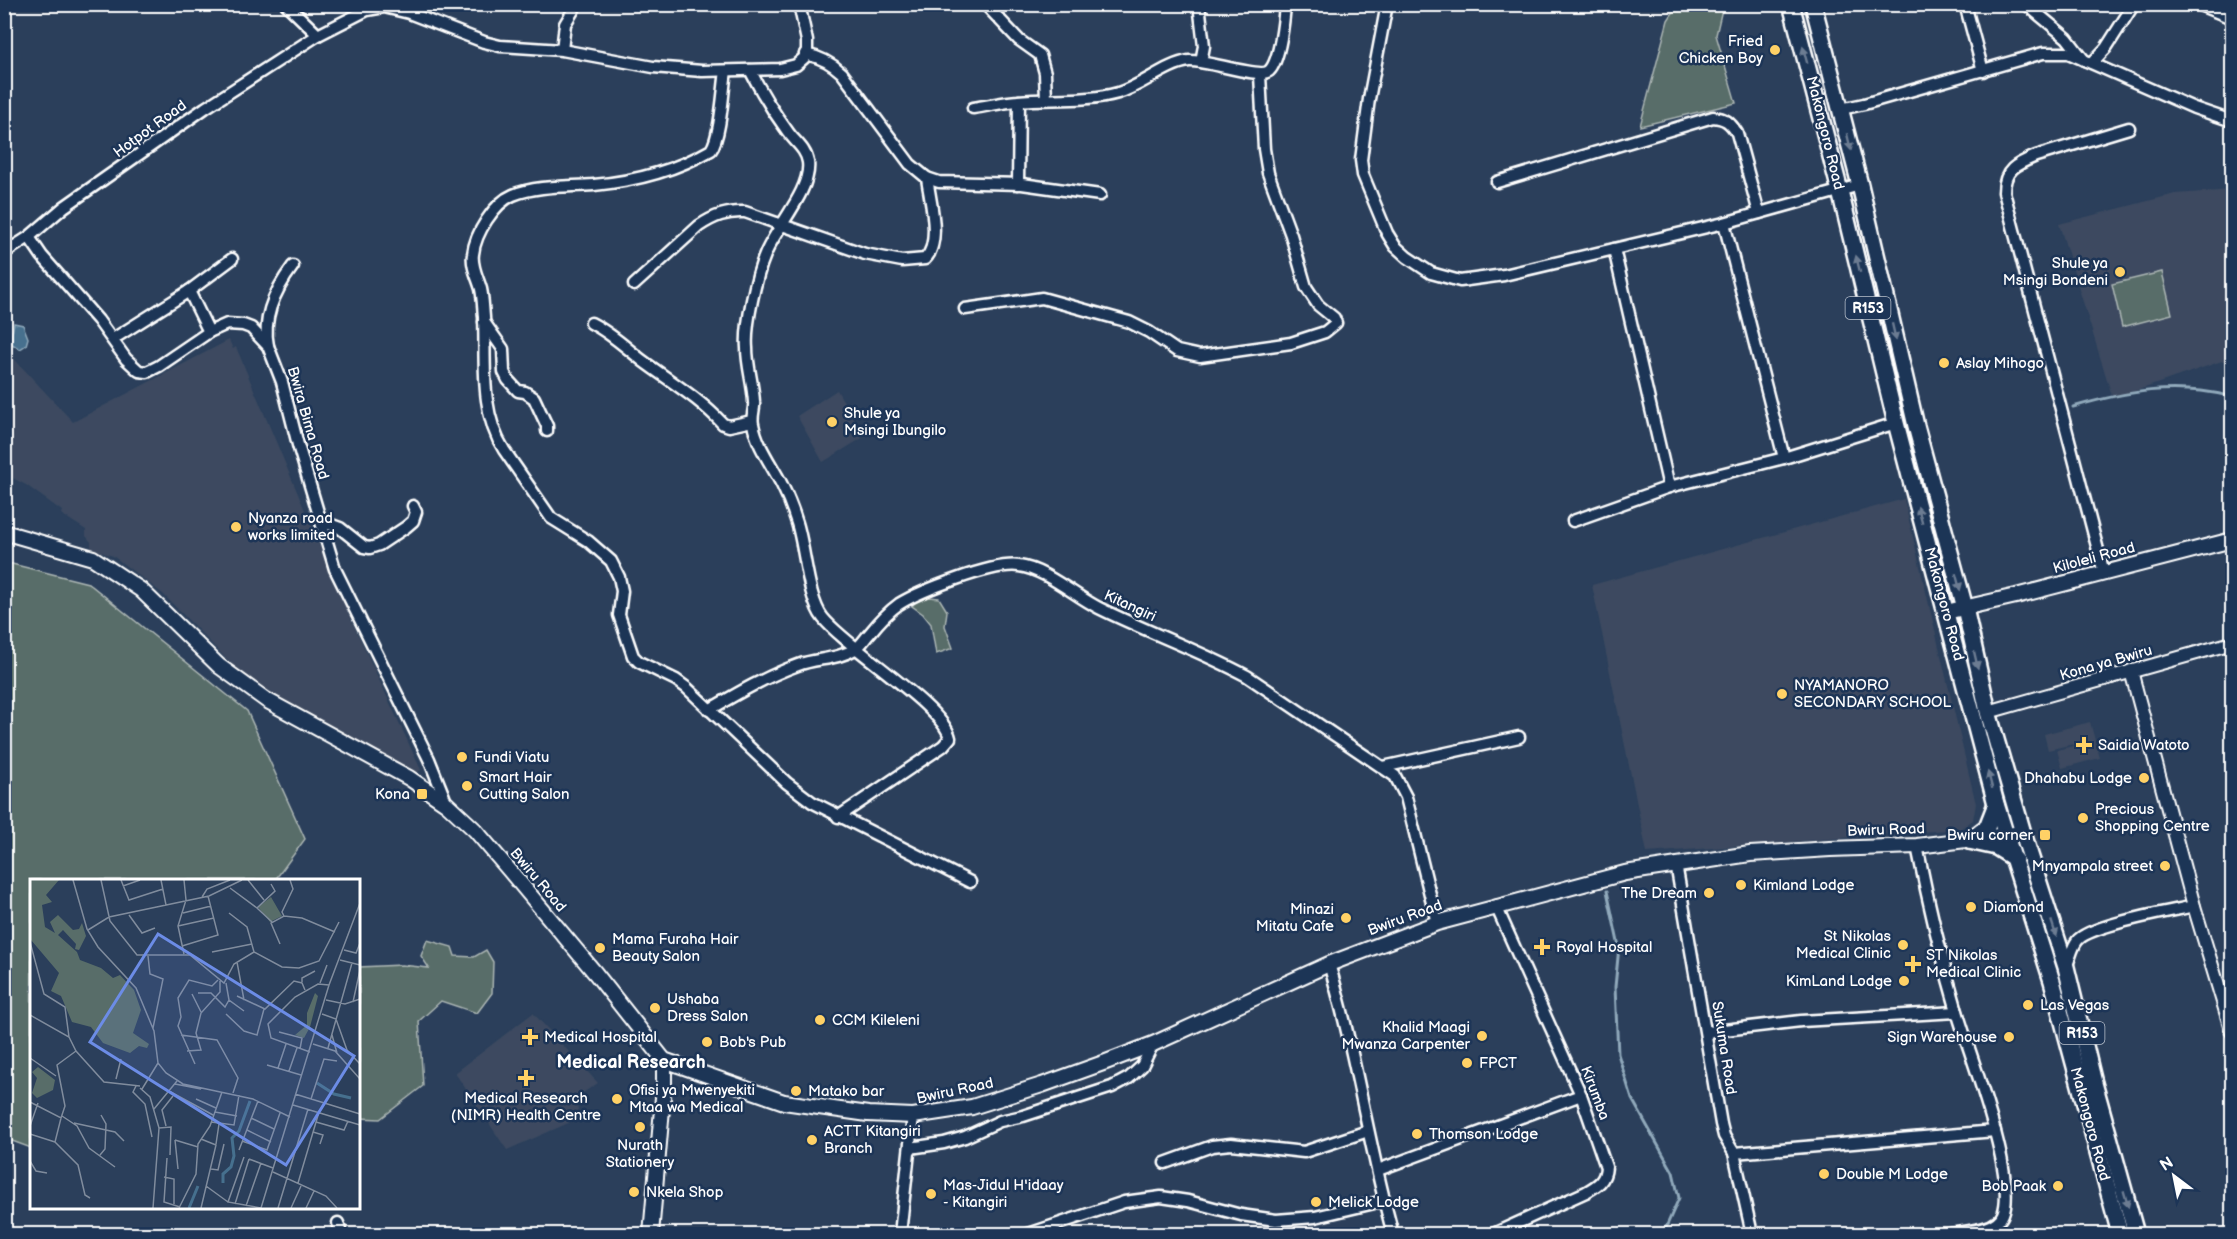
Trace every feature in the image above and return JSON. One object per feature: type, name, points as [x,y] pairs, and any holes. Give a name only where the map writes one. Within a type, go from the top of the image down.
[{"type":"main road","name":"Makongoro Road","points":[[1791,4],[1840,191],[1896,423],[1996,804],[2052,981],[2120,1234]]},
{"type":"main road","name":"Makongoro Road","points":[[1813,4],[1860,185],[1916,426],[1965,608],[1988,712],[2023,833],[2066,967],[2094,1083],[2136,1234]]},
{"type":"main road","name":"Bwiru Road","points":[[4,532],[93,558],[141,590],[219,666],[266,700],[409,778],[447,804],[475,830],[510,871],[664,1060],[784,1102],[868,1113],[913,1116],[972,1107],[1053,1082],[1153,1044],[1329,964],[1437,923],[1625,873],[1773,852],[1917,846],[2023,833]]},
{"type":"main road","name":"Kiloleli Road","points":[[1946,612],[2232,540]]},
{"type":"main road","points":[[1969,841],[1987,827],[1996,804]]},
{"type":"main road","points":[[1969,841],[1995,848],[2015,859]]},
{"type":"main road","points":[[651,1234],[664,1086],[664,1060]]},
{"type":"street","points":[[286,4],[318,35]]},
{"type":"street","points":[[562,50],[565,24],[577,4]]},
{"type":"street","points":[[386,6],[500,46],[562,50],[653,67],[726,71],[788,68],[796,64],[805,54],[807,41],[799,4]]},
{"type":"street","points":[[985,4],[1019,40],[1040,55],[1045,73],[1046,99]]},
{"type":"street","points":[[1198,4],[1204,46],[1201,62]]},
{"type":"street","points":[[973,108],[1019,101],[1120,93],[1175,65],[1191,61],[1260,75],[1269,71],[1275,62],[1286,4]]},
{"type":"street","points":[[1388,4],[1375,62],[1361,159],[1363,175],[1387,233],[1395,246],[1431,273],[1461,281],[1504,275],[1724,224],[1860,185]]},
{"type":"street","points":[[1965,4],[1983,71]]},
{"type":"street","points":[[2026,4],[2067,38],[2088,62]]},
{"type":"street","points":[[2088,62],[2106,48],[2134,4]]},
{"type":"street","points":[[2198,4],[2232,18]]},
{"type":"street","name":"Hotpot Road","points":[[4,253],[29,237],[64,207],[205,108],[318,35],[366,10],[386,6]]},
{"type":"street","points":[[1841,109],[2050,52],[2068,53],[2194,108],[2232,121]]},
{"type":"street","points":[[805,54],[820,57],[842,73],[910,164],[927,178],[939,182],[1018,184],[1100,195]]},
{"type":"street","points":[[750,70],[777,116],[802,148],[808,165],[807,175],[792,210],[774,235],[765,254],[751,307],[746,347],[754,402],[752,421],[763,452],[790,504],[802,542],[815,603],[822,618],[912,693],[946,727],[950,738],[943,746],[838,817]]},
{"type":"street","points":[[726,71],[715,145],[711,150],[688,163],[656,174],[615,182],[554,187],[521,193],[505,199],[480,233],[472,256],[482,295],[484,375],[493,425],[498,441],[551,518],[602,551],[616,569],[622,591],[619,615],[633,656],[639,662],[676,680],[787,783],[812,802],[970,882]]},
{"type":"street","points":[[965,309],[1042,298],[1129,322],[1149,332],[1176,351],[1200,356],[1291,344],[1333,327],[1336,323],[1334,318],[1318,304],[1306,287],[1291,235],[1268,173],[1264,150],[1260,75]]},
{"type":"street","points":[[1018,184],[1019,101]]},
{"type":"street","points":[[1497,182],[1713,117],[1722,118],[1731,123],[1737,132],[1759,213]]},
{"type":"street","points":[[2104,573],[2004,192],[2004,181],[2009,171],[2036,156],[2129,128]]},
{"type":"street","points":[[634,285],[699,226],[711,218],[728,212],[745,212],[865,254],[902,261],[925,259],[931,253],[935,240],[927,178]]},
{"type":"street","points":[[1724,224],[1784,458]]},
{"type":"street","name":"Bwira Bima Road","points":[[29,237],[133,367],[139,370],[147,372],[177,355],[209,332],[227,324],[251,328],[268,346],[282,382],[298,445],[335,568],[429,759],[447,804]]},
{"type":"street","points":[[1614,249],[1670,487]]},
{"type":"street","points":[[112,339],[189,291],[232,259]]},
{"type":"street","points":[[268,346],[266,319],[281,284],[293,267]]},
{"type":"street","points":[[189,291],[209,332]]},
{"type":"street","points":[[484,322],[503,349],[504,372],[508,380],[518,391],[525,392],[534,398],[547,426],[547,431]]},
{"type":"street","points":[[591,323],[608,332],[645,362],[684,389],[726,426],[752,421]]},
{"type":"street","points":[[1573,521],[1670,487],[1784,458],[1896,423]]},
{"type":"street","points":[[321,521],[340,528],[364,548],[370,548],[379,545],[413,521],[416,512],[413,506]]},
{"type":"street","name":"Kitangiri","points":[[709,710],[748,687],[782,671],[801,664],[838,657],[857,648],[883,617],[899,604],[980,571],[1003,565],[1031,569],[1098,607],[1247,676],[1395,776],[1406,797],[1437,923]]},
{"type":"street","name":"Kona ya Bwiru","points":[[1988,712],[2232,643]]},
{"type":"street","points":[[2131,671],[2194,906],[2232,1032]]},
{"type":"street","points":[[1383,767],[1519,737]]},
{"type":"street","points":[[1917,846],[1934,930],[1957,1012],[1995,1131],[2007,1183],[2003,1215],[1997,1223],[1984,1228],[1950,1234]]},
{"type":"street","name":"Sukuma Road","points":[[1676,864],[1724,1136],[1734,1153],[1752,1234]]},
{"type":"street","name":"Kirumba","points":[[1492,1234],[1586,1192],[1601,1183],[1606,1176],[1606,1167],[1581,1095],[1496,906]]},
{"type":"street","points":[[2066,967],[2078,940],[2094,931],[2194,906]]},
{"type":"street","points":[[1329,964],[1351,1042],[1383,1201],[1393,1234]]},
{"type":"street","points":[[1707,1032],[1801,1021],[1957,1012]]},
{"type":"street","points":[[910,1148],[965,1137],[1000,1121],[1023,1116],[1112,1087],[1130,1078],[1142,1066],[1153,1044]]},
{"type":"street","points":[[1378,1170],[1581,1095]]},
{"type":"street","points":[[902,1234],[913,1116]]},
{"type":"street","points":[[1165,1163],[1212,1146],[1231,1144],[1304,1152],[1368,1131]]},
{"type":"street","points":[[1734,1153],[1995,1131]]},
{"type":"street","points":[[1028,1234],[1124,1202],[1150,1198],[1161,1197],[1188,1201],[1241,1215],[1276,1220],[1315,1217],[1383,1201]]},
{"type":"street","points":[[338,1223],[341,1234]]},
{"type":"shaded area","points":[[2232,190],[2232,360],[2222,361],[2113,399],[2059,224],[2175,194]]},
{"type":"shaded area","points":[[14,323],[23,325],[28,338],[26,345],[20,349],[12,344]]},
{"type":"shaded area","points":[[229,340],[233,349],[236,347],[350,617],[421,770],[417,773],[314,716],[298,714],[240,673],[163,594],[113,556],[91,549],[86,530],[61,514],[62,511],[26,485],[5,474],[4,348],[73,422]]},
{"type":"shaded area","points":[[837,390],[864,437],[823,462],[797,416]]},
{"type":"shaded area","name":"NYAMANORO SECONDARY SCHOOL","points":[[1904,499],[1976,804],[1973,820],[1960,829],[1647,853],[1592,585]]},
{"type":"shaded area","name":"Saidia Watoto","points":[[2090,722],[2100,758],[2062,768],[2057,750],[2073,746],[2073,744],[2048,750],[2044,734]]},
{"type":"shaded area","name":"Medical Research (NIMR) Health Centre","points":[[533,1013],[598,1083],[569,1102],[577,1106],[580,1118],[507,1150],[455,1073]]},
{"type":"green space","points":[[1678,5],[1723,5],[1716,35],[1736,103],[1640,126],[1668,20]]},
{"type":"green space","points":[[2162,272],[2172,314],[2122,327],[2112,284]]},
{"type":"green space","points":[[4,562],[88,583],[247,711],[305,839],[276,879],[30,879],[30,1148],[4,1138]]},
{"type":"green space","points":[[939,598],[947,611],[945,626],[953,648],[936,654],[931,624],[912,606],[918,599]]},
{"type":"green space","points":[[427,940],[452,947],[455,956],[474,957],[486,950],[493,962],[492,993],[477,1013],[441,1001],[419,1021],[423,1086],[380,1119],[360,1118],[360,967],[402,965],[429,968],[421,956]]},
{"type":"waterway","points":[[2073,407],[2131,393],[2169,390],[2208,392],[2229,396],[2232,401]]},
{"type":"waterway","points":[[1607,891],[1619,947],[1615,987],[1618,1054],[1632,1099],[1673,1172],[1679,1198],[1663,1234]]},
{"type":"place","name":"Fried Chicken Boy","points":[[1775,50]]},
{"type":"place","name":"Shule ya Msingi Bondeni","points":[[2120,272]]},
{"type":"place","name":"Aslay Mihogo","points":[[1944,363]]},
{"type":"place","name":"Shule ya Msingi Ibungilo","points":[[832,422]]},
{"type":"place","name":"Nyanza road works limited","points":[[236,527]]},
{"type":"place","name":"NYAMANORO SECONDARY SCHOOL","points":[[1782,694]]},
{"type":"place","name":"Saidia Watoto","points":[[2084,745]]},
{"type":"place","name":"Fundi Viatu","points":[[462,757]]},
{"type":"place","name":"Dhahabu Lodge","points":[[2144,778]]},
{"type":"place","name":"Smart Hair Cutting Salon","points":[[467,786]]},
{"type":"place","name":"Kona","points":[[422,794]]},
{"type":"place","name":"Precious Shopping Centre","points":[[2083,818]]},
{"type":"place","name":"Bwiru corner","points":[[2045,835]]},
{"type":"place","name":"Mnyampala street","points":[[2165,866]]},
{"type":"place","name":"Kimland Lodge","points":[[1741,885]]},
{"type":"place","name":"The Dream","points":[[1709,893]]},
{"type":"place","name":"Diamond","points":[[1971,907]]},
{"type":"place","name":"Minazi Mitatu Cafe","points":[[1346,918]]},
{"type":"place","name":"St Nikolas Medical Clinic","points":[[1903,945]]},
{"type":"place","name":"Royal Hospital","points":[[1542,947]]},
{"type":"place","name":"Mama Furaha Hair Beauty Salon","points":[[600,948]]},
{"type":"place","name":"ST Nikolas Medical Clinic","points":[[1913,964]]},
{"type":"place","name":"KimLand Lodge","points":[[1904,981]]},
{"type":"place","name":"Las Vegas","points":[[2028,1005]]},
{"type":"place","name":"Ushaba Dress Salon","points":[[655,1008]]},
{"type":"place","name":"CCM Kileleni","points":[[820,1020]]},
{"type":"place","name":"Khalid Maagi Mwanza Carpenter","points":[[1482,1036]]},
{"type":"place","name":"Medical Hospital","points":[[530,1037]]},
{"type":"place","name":"Sign Warehouse","points":[[2009,1037]]},
{"type":"place","name":"Bob's Pub","points":[[707,1042]]},
{"type":"place","name":"FPCT","points":[[1467,1063]]},
{"type":"place","name":"Medical Research (NIMR) Health Centre","points":[[526,1078]]},
{"type":"place","name":"Matako bar","points":[[796,1091]]},
{"type":"place","name":"Ofisi ya Mwenyekiti Mtaa wa Medical","points":[[617,1099]]},
{"type":"place","name":"Nurath Stationery","points":[[640,1127]]},
{"type":"place","name":"Thomson Lodge","points":[[1417,1134]]},
{"type":"place","name":"ACTT Kitangiri Branch","points":[[812,1140]]},
{"type":"place","name":"Double M Lodge","points":[[1824,1174]]},
{"type":"place","name":"Bob Paak","points":[[2058,1186]]},
{"type":"place","name":"Nkela Shop","points":[[634,1192]]},
{"type":"place","name":"Mas-Jidul H'idaay - Kitangiri","points":[[931,1194]]},
{"type":"place","name":"Melick Lodge","points":[[1316,1202]]},
{"type":"district","name":"Medical Research","points":[[631,1062]]}]
